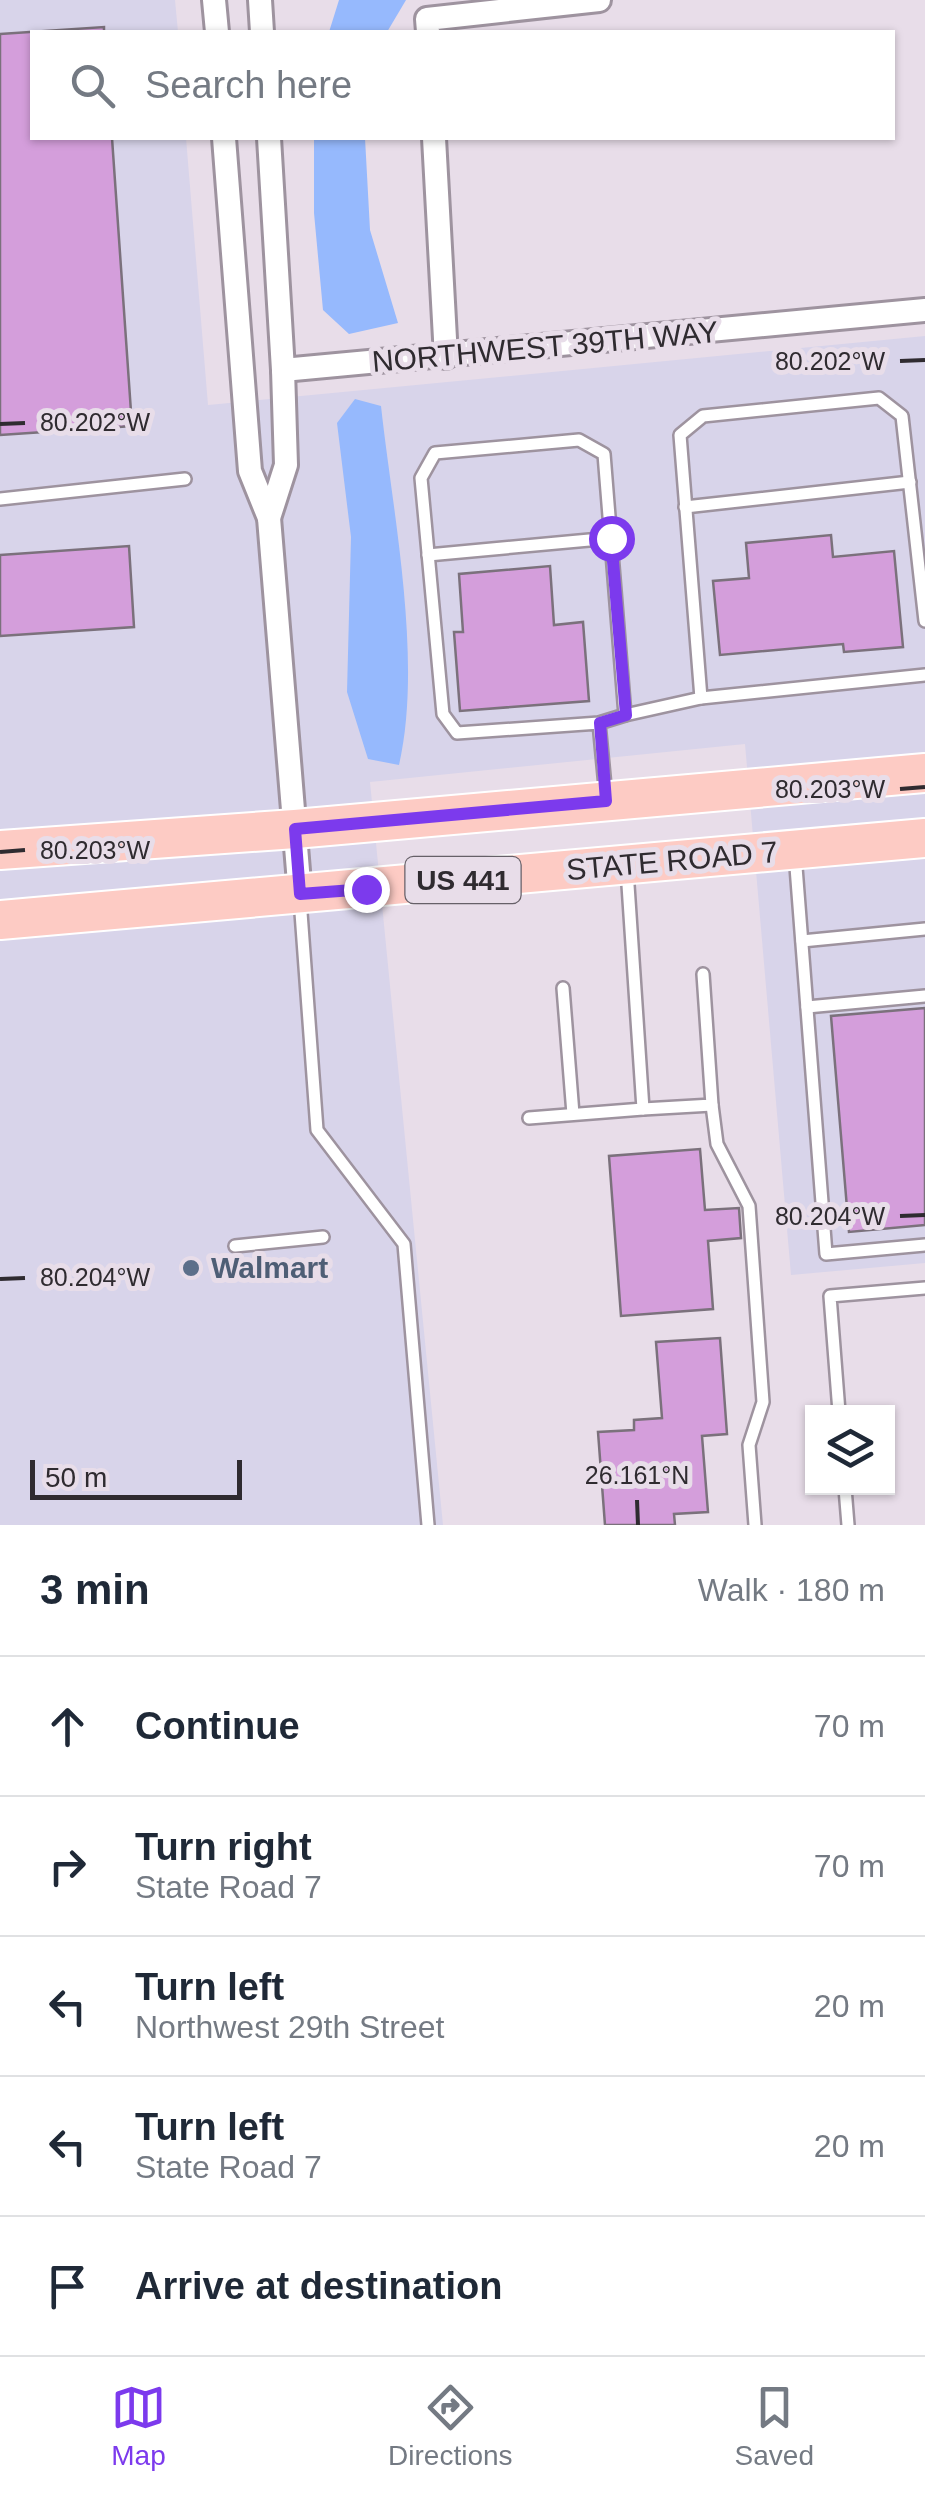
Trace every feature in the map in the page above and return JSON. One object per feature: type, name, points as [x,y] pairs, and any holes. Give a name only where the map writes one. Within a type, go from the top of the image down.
[{"type":"main road","name":"US 441","points":[[0,850],[295,829],[925,773]]},
{"type":"main road","name":"STATE ROAD 7","points":[[0,920],[925,838]]},
{"type":"street","points":[[214,0],[217,30]]},
{"type":"street","points":[[260,0],[262,30]]},
{"type":"street","points":[[428,30],[427,19],[599,0]]},
{"type":"street","points":[[224,140],[250,472],[269,518],[300,894]]},
{"type":"street","points":[[269,140],[286,465],[269,518]]},
{"type":"street","points":[[434,140],[446,357]]},
{"type":"street","name":"NORTHWEST 39TH WAY","points":[[284,370],[925,310]]},
{"type":"lane","points":[[701,698],[680,435],[702,416],[880,398],[902,416],[925,621]]},
{"type":"lane","points":[[626,715],[604,454],[579,440],[435,453],[421,478],[443,714],[457,733],[600,723],[701,698],[925,675]]},
{"type":"lane","points":[[0,499],[185,479]]},
{"type":"lane","points":[[685,507],[910,482]]},
{"type":"lane","points":[[428,555],[611,538]]},
{"type":"lane","points":[[600,723],[606,801]]},
{"type":"lane","points":[[795,850],[826,1254],[925,1245]]},
{"type":"lane","points":[[627,865],[644,1109]]},
{"type":"lane","points":[[300,894],[317,1130],[404,1244],[428,1525]]},
{"type":"lane","points":[[802,941],[925,929]]},
{"type":"lane","points":[[703,974],[716,1144],[749,1206],[764,1402],[750,1445],[755,1525]]},
{"type":"lane","points":[[564,988],[573,1114]]},
{"type":"lane","points":[[807,1006],[925,996]]},
{"type":"lane","points":[[529,1118],[712,1105]]},
{"type":"lane","points":[[235,1246],[323,1237]]},
{"type":"lane","points":[[838,1405],[830,1296],[925,1288]]},
{"type":"lane","points":[[846,1495],[848,1525]]},
{"type":"shaded area","points":[[0,0],[175,0],[178,30],[30,30],[30,140],[186,140],[208,405],[925,336],[925,1263],[791,1275],[745,744],[370,782],[443,1525],[0,1525]]},
{"type":"water","points":[[339,0],[406,0],[388,30],[330,30]]},
{"type":"water","points":[[314,140],[365,140],[370,230],[398,323],[349,334],[323,310],[314,213]]},
{"type":"water","points":[[355,399],[381,406],[398,540],[408,680],[399,765],[368,759],[347,692],[351,537],[337,423]]},
{"type":"building","points":[[104,27],[104,30],[59,30]]},
{"type":"building","points":[[30,32],[30,140],[112,140],[132,426],[0,435],[0,34]]},
{"type":"building","points":[[831,535],[833,557],[894,551],[903,647],[844,652],[843,644],[720,655],[713,581],[749,578],[746,543]]},
{"type":"building","points":[[129,546],[134,627],[0,636],[0,555]]},
{"type":"building","points":[[550,566],[554,625],[583,622],[589,701],[460,711],[454,632],[463,632],[459,574]]},
{"type":"building","points":[[925,1008],[925,1225],[849,1232],[831,1016]]},
{"type":"building","points":[[700,1149],[705,1210],[739,1208],[741,1238],[708,1241],[713,1309],[621,1316],[609,1156]]},
{"type":"building","points":[[720,1338],[727,1434],[702,1436],[708,1512],[674,1514],[675,1525],[605,1525],[598,1432],[634,1430],[634,1420],[662,1418],[656,1342]]},
{"type":"place","name":"Walmart","points":[[191,1268]]},
{"type":"route","points":[[366,889],[300,894],[295,829],[606,801],[600,723],[626,715],[611,538]]}]
